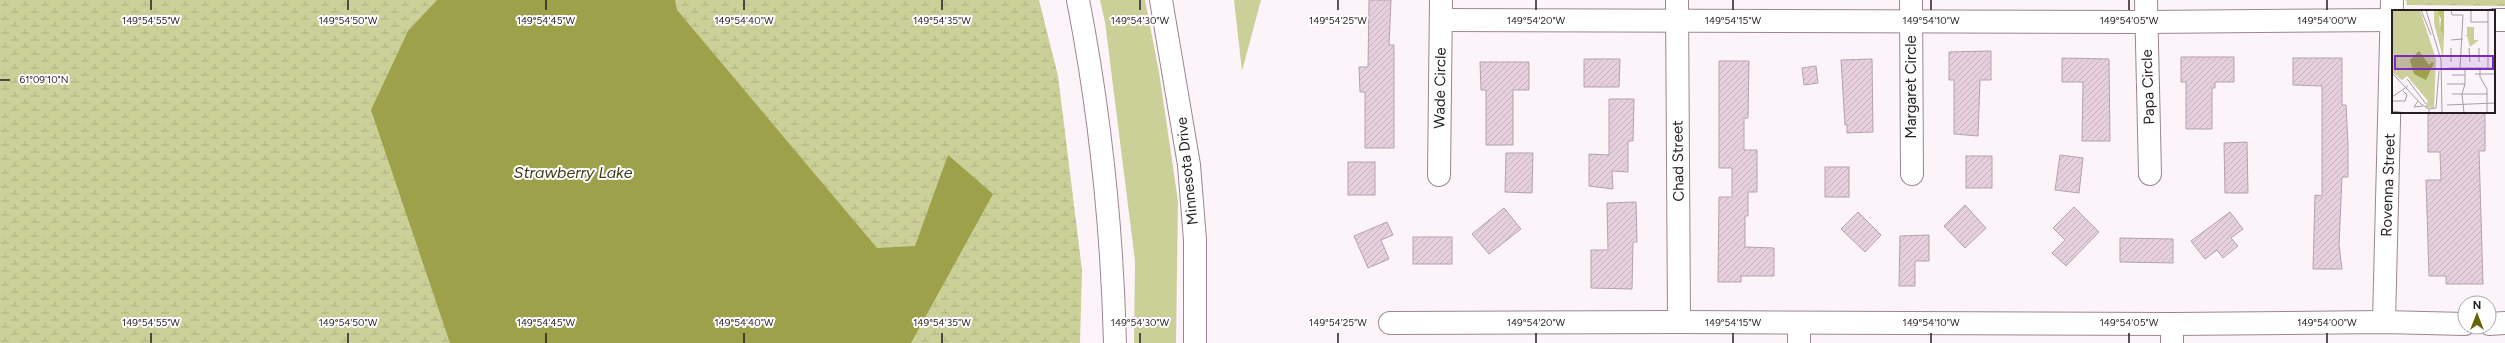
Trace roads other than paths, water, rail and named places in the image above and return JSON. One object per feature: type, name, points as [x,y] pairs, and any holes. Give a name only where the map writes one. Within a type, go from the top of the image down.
[{"type":"main road","points":[[1078,0],[1094,91],[1107,198],[1114,272],[1115,343]]},
{"type":"main road","name":"Minnesota Drive","points":[[1161,0],[1189,165],[1194,240],[1195,343]]},
{"type":"main road","name":"Papa Circle","points":[[2146,0],[2150,174]]},
{"type":"main road","points":[[1441,10],[1911,10],[2146,22],[2392,13]]},
{"type":"main road","name":"Wade Circle","points":[[1439,175],[1441,10]]},
{"type":"main road","name":"Chad Street","points":[[1677,10],[1679,322]]},
{"type":"main road","name":"Margaret Circle","points":[[1911,10],[1912,174]]},
{"type":"main road","name":"Rovenna Street","points":[[2384,322],[2392,13]]},
{"type":"main road","points":[[1390,323],[1679,322],[1799,333],[2172,334],[2384,322],[2457,324]]},
{"type":"water","name":"Strawberry Lake","points":[[437,0],[675,0],[677,10],[877,248],[915,246],[948,155],[993,194],[911,343],[450,343],[371,110],[408,31]]}]
